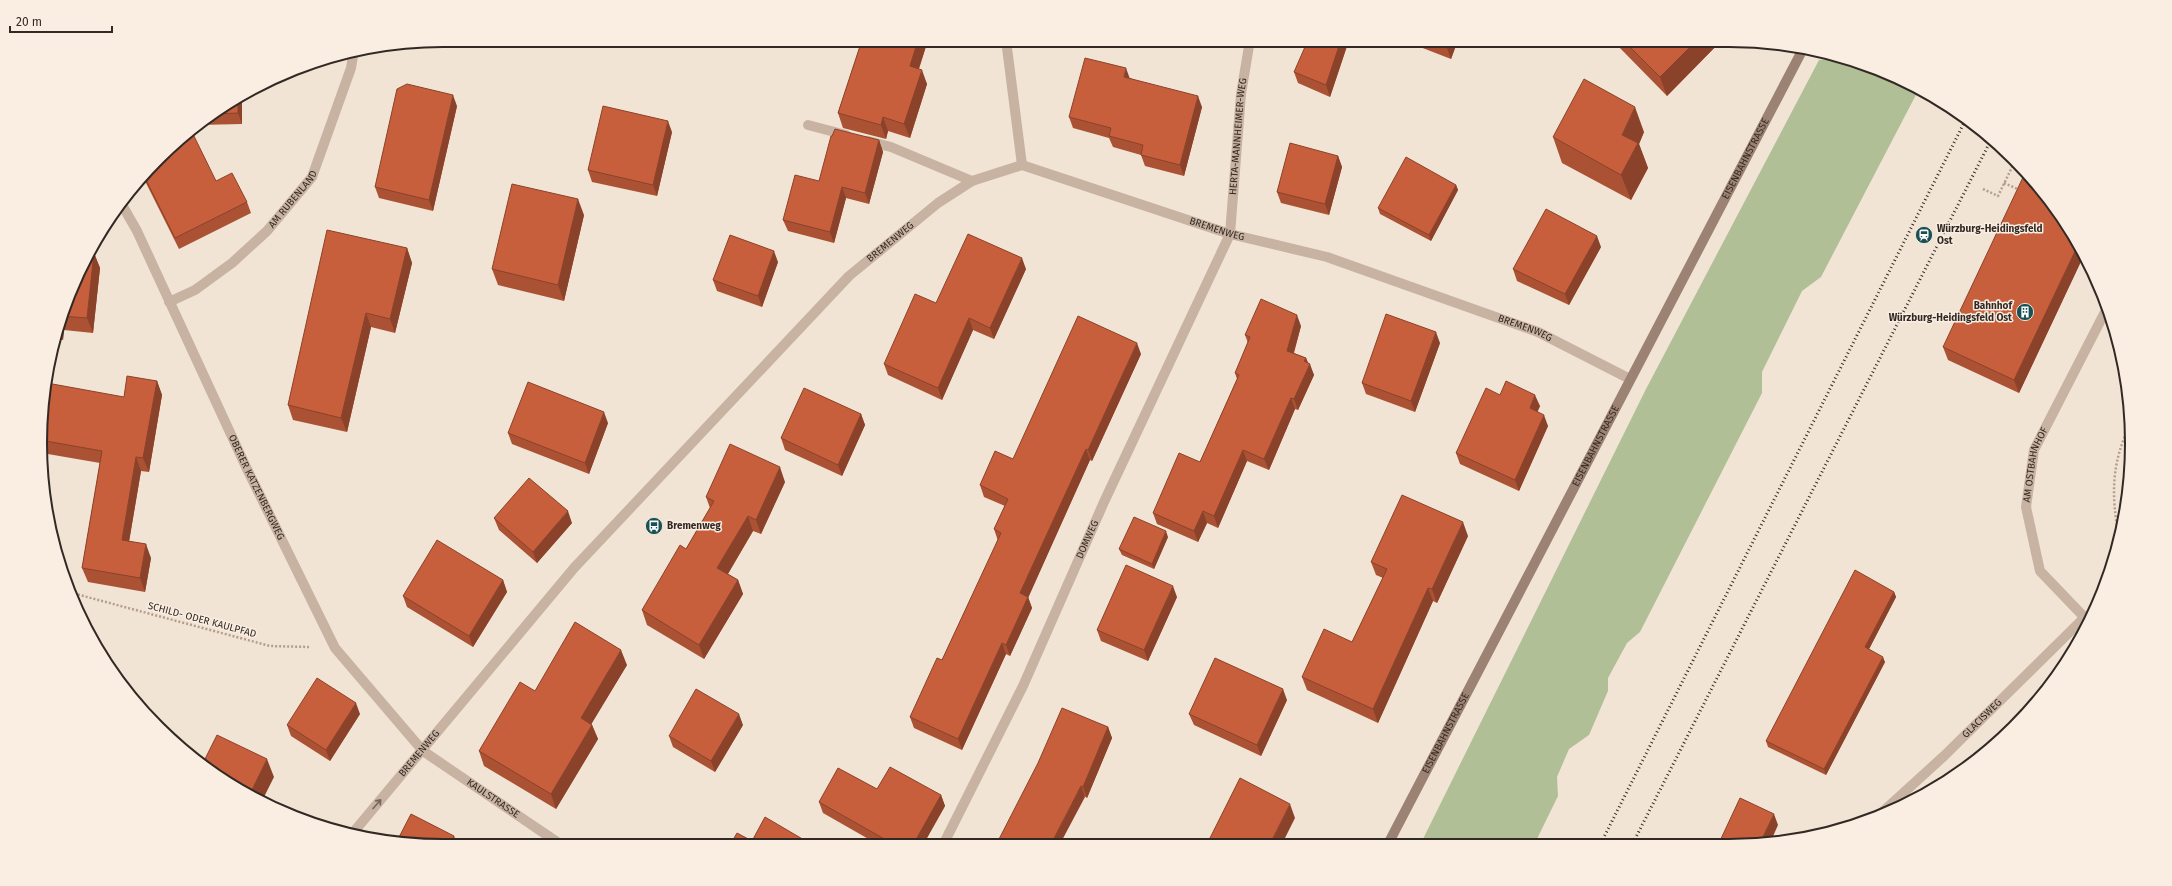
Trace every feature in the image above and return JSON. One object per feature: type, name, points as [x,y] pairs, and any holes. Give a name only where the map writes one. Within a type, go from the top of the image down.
[{"type":"street","points":[[1007,47],[1022,165]]},
{"type":"street","name":"HERTA-MANNHEIMER-WEG","points":[[1230,234],[1241,94],[1249,47]]},
{"type":"street","name":"EISENBAHNSTRASSE","points":[[1391,839],[1800,54]]},
{"type":"street","name":"AM RUBENLAND","points":[[170,302],[195,290],[232,263],[267,231],[312,177],[351,68],[353,58]]},
{"type":"street","points":[[808,125],[891,147],[972,181]]},
{"type":"street","name":"BREMENWEG","points":[[356,829],[574,568],[849,276],[938,203],[972,181],[1022,165],[1230,234],[1327,257],[1538,332],[1630,379]]},
{"type":"street","name":"OBERER KATZENBERGWEG","points":[[124,209],[137,231],[246,467],[336,648],[422,751]]},
{"type":"street","name":"DOMWEG","points":[[946,839],[1023,686],[1104,502],[1230,234]]},
{"type":"street","name":"AM OSTBAHNHOF","points":[[2084,617],[2040,571],[2026,507],[2034,450],[2104,315]]},
{"type":"street","name":"GLACISWEG","points":[[1891,804],[1944,756],[2081,624]]},
{"type":"street","name":"KAULSTRASSE","points":[[422,751],[554,839]]},
{"type":"path","points":[[1983,189],[1998,196],[2013,167]]},
{"type":"path","points":[[2004,183],[2023,192]]},
{"type":"path","points":[[2116,524],[2113,508],[2112,486],[2121,447],[2125,438]]},
{"type":"path","name":"SCHILD- ODER KAULPFAD","points":[[77,594],[270,646],[336,648]]},
{"type":"green space","points":[[1819,60],[1831,60],[1856,68],[1881,77],[1916,94],[1821,277],[1802,291],[1762,372],[1762,393],[1640,632],[1627,643],[1608,678],[1608,691],[1589,735],[1569,749],[1557,777],[1558,796],[1537,839],[1423,839],[1646,389]]},
{"type":"building","points":[[860,47],[916,47],[910,66],[922,70],[904,124],[883,117],[881,125],[838,113]]},
{"type":"building","points":[[1305,47],[1339,47],[1326,85],[1294,72]]},
{"type":"building","points":[[1630,47],[1690,47],[1660,77]]},
{"type":"building","points":[[1085,58],[1126,68],[1124,77],[1198,96],[1180,165],[1141,155],[1143,145],[1109,136],[1111,128],[1069,117]]},
{"type":"building","points":[[1584,79],[1635,107],[1622,135],[1638,143],[1621,175],[1553,137]]},
{"type":"building","points":[[407,84],[453,95],[429,200],[375,187],[397,89]]},
{"type":"building","points":[[238,104],[238,113],[224,114]]},
{"type":"building","points":[[603,106],[668,121],[653,185],[588,170]]},
{"type":"building","points":[[835,129],[879,140],[865,193],[842,187],[830,232],[783,220],[795,175],[819,181],[831,136]]},
{"type":"building","points":[[194,136],[216,181],[232,173],[247,202],[175,238],[146,181],[163,163]]},
{"type":"building","points":[[1290,143],[1338,156],[1325,204],[1277,192]]},
{"type":"building","points":[[1406,157],[1456,185],[1429,235],[1378,208]]},
{"type":"building","points":[[2023,178],[2058,223],[2075,251],[2014,380],[1943,347]]},
{"type":"building","points":[[512,184],[578,199],[558,285],[492,269]]},
{"type":"building","points":[[1546,209],[1597,236],[1565,294],[1513,269]]},
{"type":"building","points":[[327,230],[407,248],[390,319],[366,313],[341,418],[288,405]]},
{"type":"building","points":[[968,234],[1022,258],[990,328],[969,318],[938,388],[884,364],[915,294],[936,303]]},
{"type":"building","points":[[730,235],[774,251],[758,296],[713,280]]},
{"type":"building","points":[[94,257],[87,318],[68,317],[77,291]]},
{"type":"building","points":[[1261,299],[1297,315],[1287,351],[1306,358],[1304,361],[1310,364],[1294,399],[1291,398],[1264,459],[1243,450],[1214,516],[1203,511],[1194,531],[1153,513],[1179,453],[1200,462],[1239,375],[1235,373],[1250,337],[1245,335]]},
{"type":"building","points":[[1386,314],[1436,332],[1411,401],[1362,383]]},
{"type":"building","points":[[1078,316],[1137,343],[1088,450],[1086,449],[1020,593],[1028,597],[1006,645],[1002,643],[958,739],[910,717],[937,658],[942,660],[1001,533],[994,529],[1008,499],[980,485],[995,451],[1013,459]]},
{"type":"building","points":[[127,376],[157,381],[143,458],[136,457],[122,540],[146,544],[140,578],[82,568],[102,451],[47,441],[51,384],[124,397]]},
{"type":"building","points":[[1506,381],[1535,395],[1530,408],[1544,415],[1515,480],[1456,453],[1486,388],[1500,395]]},
{"type":"building","points":[[528,382],[604,412],[585,463],[508,433]]},
{"type":"building","points":[[804,388],[861,414],[838,465],[781,438]]},
{"type":"building","points":[[730,444],[780,467],[756,520],[748,516],[717,568],[738,580],[699,645],[642,610],[680,545],[686,549],[714,501],[706,497]]},
{"type":"building","points":[[529,478],[568,511],[533,552],[494,518]]},
{"type":"building","points":[[1402,495],[1463,522],[1432,589],[1428,588],[1373,709],[1302,677],[1324,629],[1352,642],[1387,569],[1371,562]]},
{"type":"building","points":[[1134,517],[1166,531],[1152,564],[1119,549]]},
{"type":"building","points":[[437,540],[503,580],[469,636],[403,596]]},
{"type":"building","points":[[1126,565],[1173,586],[1144,650],[1097,630]]},
{"type":"building","points":[[1855,570],[1894,592],[1865,647],[1883,657],[1824,769],[1766,741]]},
{"type":"building","points":[[575,622],[621,650],[581,718],[592,725],[551,794],[479,751],[520,682],[535,691]]},
{"type":"building","points":[[1215,658],[1283,689],[1257,745],[1189,714]]},
{"type":"building","points":[[317,678],[356,703],[326,750],[287,725]]},
{"type":"building","points":[[696,689],[739,714],[711,761],[669,736]]},
{"type":"building","points":[[1062,708],[1108,727],[1083,787],[1081,786],[1054,839],[999,839],[1038,763]]},
{"type":"building","points":[[217,735],[267,759],[252,790],[205,759]]},
{"type":"building","points":[[890,767],[941,795],[916,839],[884,839],[819,802],[838,768],[877,789]]},
{"type":"building","points":[[1240,778],[1290,804],[1272,839],[1210,839]]},
{"type":"building","points":[[1740,798],[1774,814],[1763,837],[1721,839]]},
{"type":"building","points":[[411,814],[454,836],[453,839],[399,837]]},
{"type":"building","points":[[765,817],[802,839],[753,839]]},
{"type":"building","points":[[737,833],[748,839],[734,839]]},
{"type":"railway","points":[[1603,839],[1963,124]]},
{"type":"railway","points":[[1635,839],[1989,144]]},
{"type":"place","name":"Würzburg-Heidingsfeld Ost","points":[[1924,235]]},
{"type":"place","name":"Bahnhof Würzburg-Heidingsfeld Ost","points":[[2025,312]]},
{"type":"place","name":"Bremenweg","points":[[654,526]]}]
